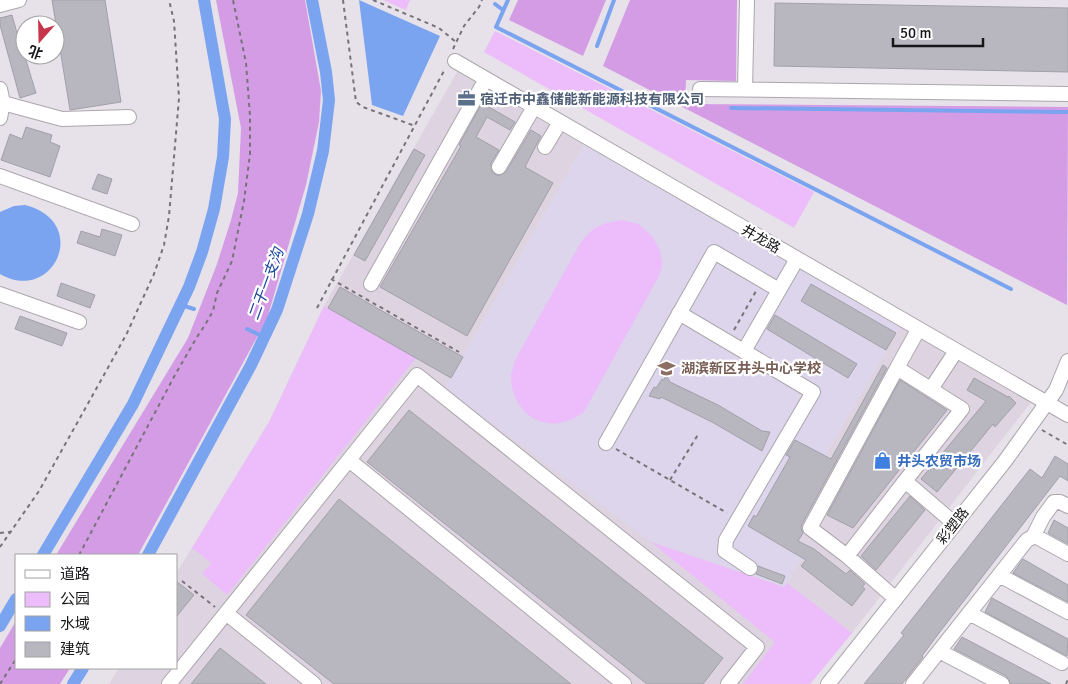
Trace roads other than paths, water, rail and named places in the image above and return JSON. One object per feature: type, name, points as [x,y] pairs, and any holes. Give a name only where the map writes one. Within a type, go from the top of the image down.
[{"type":"street","points":[[0,5],[20,0]]},
{"type":"street","points":[[745,90],[747,0]]},
{"type":"street","name":"井龙路","points":[[453,59],[956,352],[1068,415]]},
{"type":"street","points":[[372,284],[486,79]]},
{"type":"street","points":[[0,89],[3,103],[0,118]]},
{"type":"street","points":[[700,89],[1068,94]]},
{"type":"street","points":[[3,103],[62,119],[129,117]]},
{"type":"street","points":[[499,167],[534,107]]},
{"type":"street","points":[[546,147],[560,122]]},
{"type":"street","points":[[0,176],[132,224]]},
{"type":"street","points":[[606,443],[714,252],[779,290]]},
{"type":"street","points":[[744,352],[797,259]]},
{"type":"street","points":[[0,294],[79,322]]},
{"type":"street","points":[[679,313],[813,392],[726,540],[725,551],[750,568]]},
{"type":"street","points":[[896,599],[847,556],[810,528],[918,330]]},
{"type":"street","points":[[931,389],[956,352]]},
{"type":"street","name":"彩塑路","points":[[828,684],[1005,461],[1056,390],[1068,361]]},
{"type":"street","points":[[847,556],[962,409],[897,368]]},
{"type":"street","points":[[169,684],[417,375],[757,647],[728,684]]},
{"type":"street","points":[[348,460],[624,684]]},
{"type":"street","points":[[905,482],[955,524]]},
{"type":"street","points":[[1033,537],[1043,517],[1054,502],[1060,502],[1068,506]]},
{"type":"street","points":[[913,684],[1027,540],[1038,537],[1068,554]]},
{"type":"street","points":[[999,575],[1068,612]]},
{"type":"street","points":[[969,613],[1062,663]]},
{"type":"street","points":[[225,614],[314,684]]},
{"type":"street","points":[[939,651],[1002,684]]},
{"type":"water","points":[[359,0],[440,36],[403,116],[372,105]]},
{"type":"water","points":[[25,205],[45,214],[57,227],[61,242],[58,258],[49,270],[36,279],[19,281],[0,274],[0,212],[14,206]]},
{"type":"waterway","points":[[44,554],[133,404],[189,287],[202,252],[214,209],[223,157],[225,119],[204,0]]},
{"type":"waterway","name":"二干一支沟","points":[[149,554],[251,365],[277,310],[308,214],[323,151],[329,100],[326,72],[312,0]]},
{"type":"waterway","points":[[508,0],[496,27],[1011,289]]},
{"type":"waterway","points":[[597,46],[614,0]]},
{"type":"waterway","points":[[495,4],[503,10]]},
{"type":"waterway","points":[[731,108],[1068,112]]},
{"type":"waterway","points":[[181,305],[194,309]]},
{"type":"waterway","points":[[247,329],[264,337]]},
{"type":"waterway","points":[[0,626],[15,601]]},
{"type":"waterway","name":"二干一支沟","points":[[73,684],[82,669]]},
{"type":"place","name":"宿迁市中鑫储能新能源科技有限公司","points":[[466,99]]},
{"type":"place","name":"湖滨新区井头中心学校","points":[[667,368]]},
{"type":"place","name":"井头农贸市场","points":[[883,461]]}]
